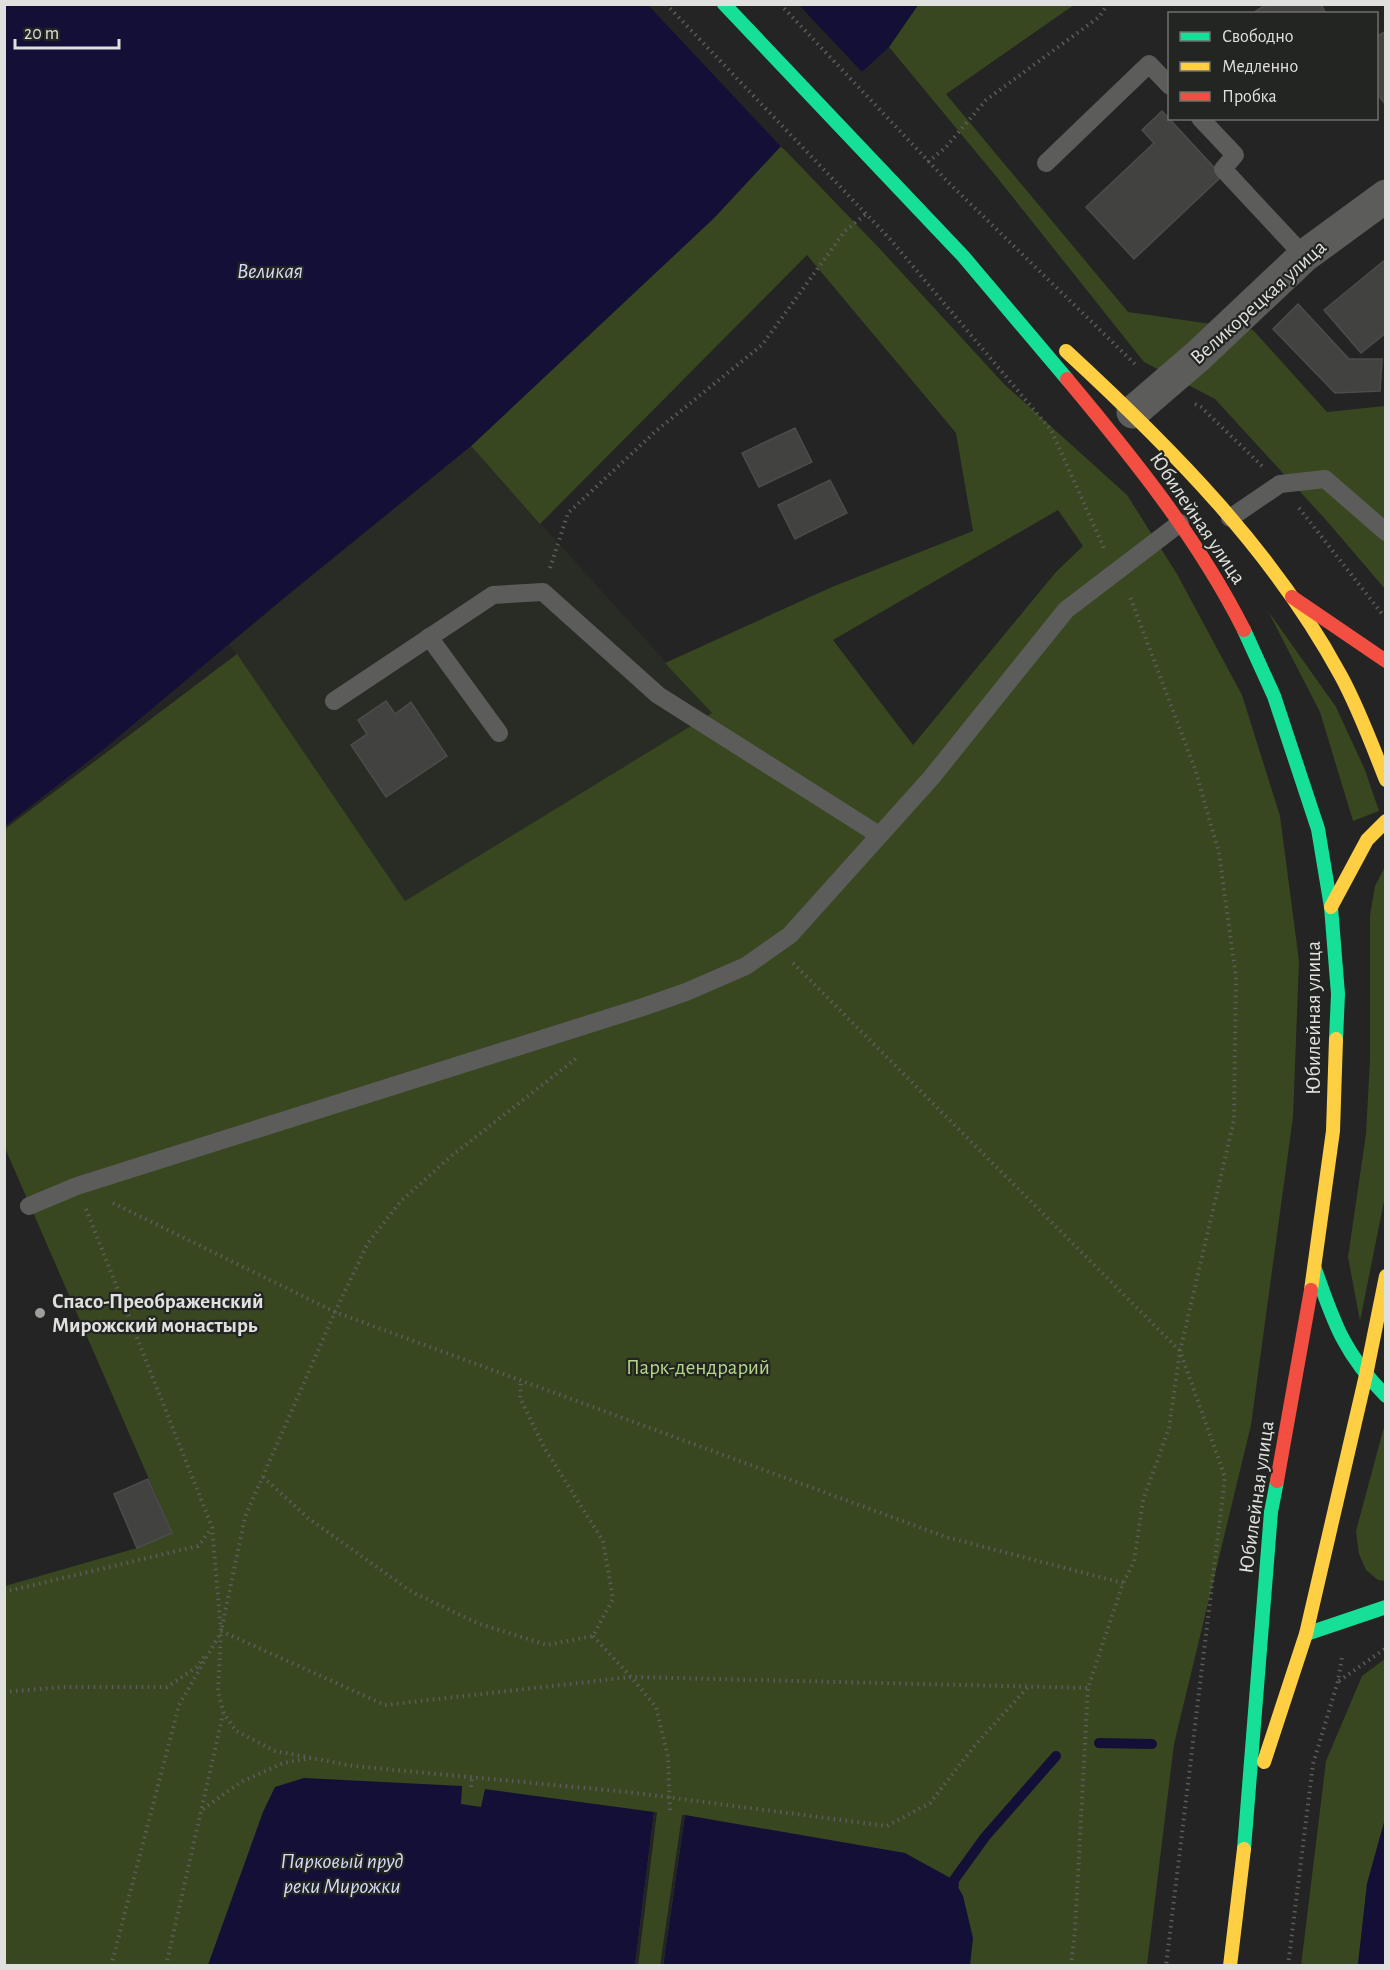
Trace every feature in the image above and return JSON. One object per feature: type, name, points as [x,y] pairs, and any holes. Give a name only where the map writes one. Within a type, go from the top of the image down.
[{"type":"main road","name":"Юбилейная улица","points":[[724,4],[963,256],[1126,449],[1180,523],[1225,592],[1250,641],[1274,696],[1318,830],[1331,907],[1338,994],[1333,1131],[1315,1269],[1271,1512],[1248,1813],[1230,1965]]},
{"type":"main road","name":"Юбилейная улица","points":[[963,256],[1040,326]]},
{"type":"main road","name":"Юбилейная улица","points":[[1057,342],[1133,412],[1189,470],[1292,597],[1341,675],[1386,780]]},
{"type":"main road","points":[[1292,597],[1386,661]]},
{"type":"main road","points":[[1331,907],[1367,840],[1386,821]]},
{"type":"main road","points":[[1315,1269],[1338,1332],[1350,1354],[1386,1396]]},
{"type":"main road","name":"Юбилейная улица","points":[[1248,1813],[1306,1634],[1366,1375],[1386,1276]]},
{"type":"main road","points":[[1306,1634],[1386,1606]]},
{"type":"street","name":"Великорецкая улица","points":[[1133,412],[1198,356],[1304,256],[1386,196]]},
{"type":"lane","points":[[1046,163],[1149,64],[1168,84]]},
{"type":"lane","points":[[1202,120],[1235,155],[1222,169],[1304,256]]},
{"type":"lane","points":[[1230,518],[1280,484],[1326,479],[1386,532]]},
{"type":"lane","points":[[29,1206],[77,1186],[643,1007],[686,992],[746,966],[790,935],[931,778],[1066,610],[1180,523]]},
{"type":"lane","points":[[334,701],[493,595],[543,592],[658,695],[879,835]]},
{"type":"lane","points":[[429,638],[499,733]]},
{"type":"path","points":[[666,4],[890,239],[1051,430],[1115,572],[1130,595],[1195,769],[1219,853],[1236,977],[1234,1120],[1180,1351],[1169,1428],[1143,1500],[1134,1562],[1123,1583],[1088,1688],[1075,1930],[1071,1965]]},
{"type":"path","points":[[780,4],[949,183]]},
{"type":"path","points":[[928,162],[946,147],[986,100],[1100,17],[1108,4]]},
{"type":"path","points":[[543,592],[568,513],[656,430],[762,345],[845,231],[873,208]]},
{"type":"path","points":[[776,945],[1180,1351],[1225,1477],[1166,1965]]},
{"type":"path","points":[[111,1965],[179,1705],[221,1631],[245,1517],[335,1312],[368,1243],[401,1201],[450,1157],[579,1057]]},
{"type":"path","points":[[77,1186],[335,1312],[946,1537],[1123,1583]]},
{"type":"path","points":[[77,1186],[212,1527],[221,1631],[218,1692],[224,1714],[236,1731],[276,1751],[353,1766],[671,1797],[887,1826],[930,1803],[976,1744],[1028,1687]]},
{"type":"path","points":[[521,1380],[520,1398],[545,1449],[603,1541],[613,1599],[593,1636]]},
{"type":"path","points":[[263,1477],[308,1518],[412,1592],[477,1623],[547,1645],[593,1636]]},
{"type":"path","points":[[4,1592],[198,1546],[212,1527]]},
{"type":"path","points":[[1288,1965],[1312,1764],[1338,1681],[1347,1620]]},
{"type":"path","points":[[221,1631],[385,1705],[631,1677],[1088,1688]]},
{"type":"path","points":[[4,1692],[63,1687],[166,1687],[197,1667],[221,1631]]},
{"type":"path","points":[[593,1636],[656,1707],[668,1757],[670,1812]]},
{"type":"path","points":[[1338,1681],[1386,1648]]},
{"type":"path","points":[[166,1965],[224,1714]]},
{"type":"path","points":[[202,1810],[241,1782],[283,1763],[314,1758]]},
{"type":"path","points":[[471,1788],[472,1776]]},
{"type":"shaded area","points":[[471,446],[712,713],[405,901],[229,644]]},
{"type":"green space","points":[[918,5],[1074,5],[946,94],[1128,312],[1253,330],[1327,412],[1385,406],[1385,589],[1326,520],[1215,399],[1144,362],[995,175],[889,47]]},
{"type":"green space","name":"Парк-дендрарий","points":[[781,146],[880,249],[1004,384],[1127,495],[1177,574],[1242,695],[1280,816],[1299,961],[1293,1117],[1251,1425],[1174,1744],[1147,1965],[5,1966],[5,1586],[137,1548],[172,1532],[5,1148],[5,829],[237,654],[405,901],[712,713],[665,663],[832,587],[973,531],[956,433],[807,255],[540,524],[471,446],[714,218]],"holes":[[[1058,510],[1083,546],[1056,572],[913,745],[833,640]]]},
{"type":"green space","points":[[1268,611],[1336,707],[1365,770],[1379,811],[1353,821],[1320,712]]},
{"type":"green space","points":[[1385,867],[1385,1196],[1360,1321],[1348,1257],[1366,1134],[1370,1060],[1370,915],[1375,886]]},
{"type":"green space","points":[[1384,1427],[1386,1427],[1385,1581],[1378,1580],[1366,1570],[1359,1554],[1356,1531]]},
{"type":"green space","points":[[1385,1659],[1385,1819],[1367,1884],[1358,1965],[1301,1966],[1326,1761],[1362,1676]]},
{"type":"water","name":"Великая","points":[[5,5],[918,5],[889,47],[781,146],[714,218],[471,446],[286,596],[104,749],[5,826]]},
{"type":"water","name":"Парковый пруд реки Мирожки","points":[[304,1778],[462,1786],[461,1804],[481,1807],[485,1789],[654,1812],[635,1965],[208,1965],[263,1812],[275,1787]]},
{"type":"water","points":[[685,1815],[905,1853],[954,1880],[963,1896],[973,1938],[970,1965],[663,1966]]},
{"type":"water","points":[[1385,1819],[1385,1965],[1358,1965],[1367,1884]]},
{"type":"pier","points":[[648,5],[799,5],[864,74],[783,149]]},
{"type":"pier","points":[[654,1812],[657,1812],[638,1966],[635,1965]]},
{"type":"pier","points":[[682,1815],[685,1815],[663,1965],[660,1966]]},
{"type":"building","points":[[1267,4],[1321,4],[1325,12],[1254,12]]},
{"type":"building","points":[[1386,31],[1386,105],[1378,95],[1378,36]]},
{"type":"building","points":[[1162,111],[1222,176],[1134,259],[1086,207],[1154,143],[1142,130]]},
{"type":"building","points":[[1386,259],[1386,333],[1361,353],[1324,310]]},
{"type":"building","points":[[1298,304],[1349,359],[1382,359],[1380,391],[1335,393],[1273,329]]},
{"type":"building","points":[[795,428],[812,462],[759,487],[742,453]]},
{"type":"building","points":[[830,480],[847,513],[795,539],[778,505]]},
{"type":"building","points":[[386,701],[395,714],[411,702],[447,756],[386,797],[351,745],[367,734],[358,720]]},
{"type":"building","points":[[148,1479],[172,1533],[137,1548],[114,1494]]},
{"type":"waterway","points":[[1099,1743],[1152,1744]]},
{"type":"waterway","points":[[953,1893],[954,1880],[985,1837],[1056,1756]]},
{"type":"traffic: fast","points":[[724,4],[963,256],[1067,379]]},
{"type":"traffic: fast","points":[[1244,630],[1274,696],[1318,829],[1331,907],[1338,994],[1336,1039]]},
{"type":"traffic: fast","points":[[1315,1269],[1328,1306],[1350,1352],[1386,1396]]},
{"type":"traffic: fast","points":[[1244,1849],[1271,1512],[1277,1481]]},
{"type":"traffic: fast","points":[[1306,1634],[1386,1607]]},
{"type":"traffic: slow","points":[[1066,351],[1181,463],[1252,543],[1314,630],[1341,676],[1386,780]]},
{"type":"traffic: slow","points":[[1331,907],[1367,840],[1386,821]]},
{"type":"traffic: slow","points":[[1311,1290],[1333,1131],[1336,1039]]},
{"type":"traffic: slow","points":[[1264,1762],[1306,1634],[1366,1375],[1386,1276]]},
{"type":"traffic: slow","points":[[1230,1966],[1244,1849]]},
{"type":"traffic: jam","points":[[1067,379],[1163,499],[1206,563],[1244,630]]},
{"type":"traffic: jam","points":[[1292,597],[1386,661]]},
{"type":"traffic: jam","points":[[1277,1481],[1311,1290]]},
{"type":"place","name":"Спасо-Преображенский Мирожский монастырь","points":[[40,1313]]}]
